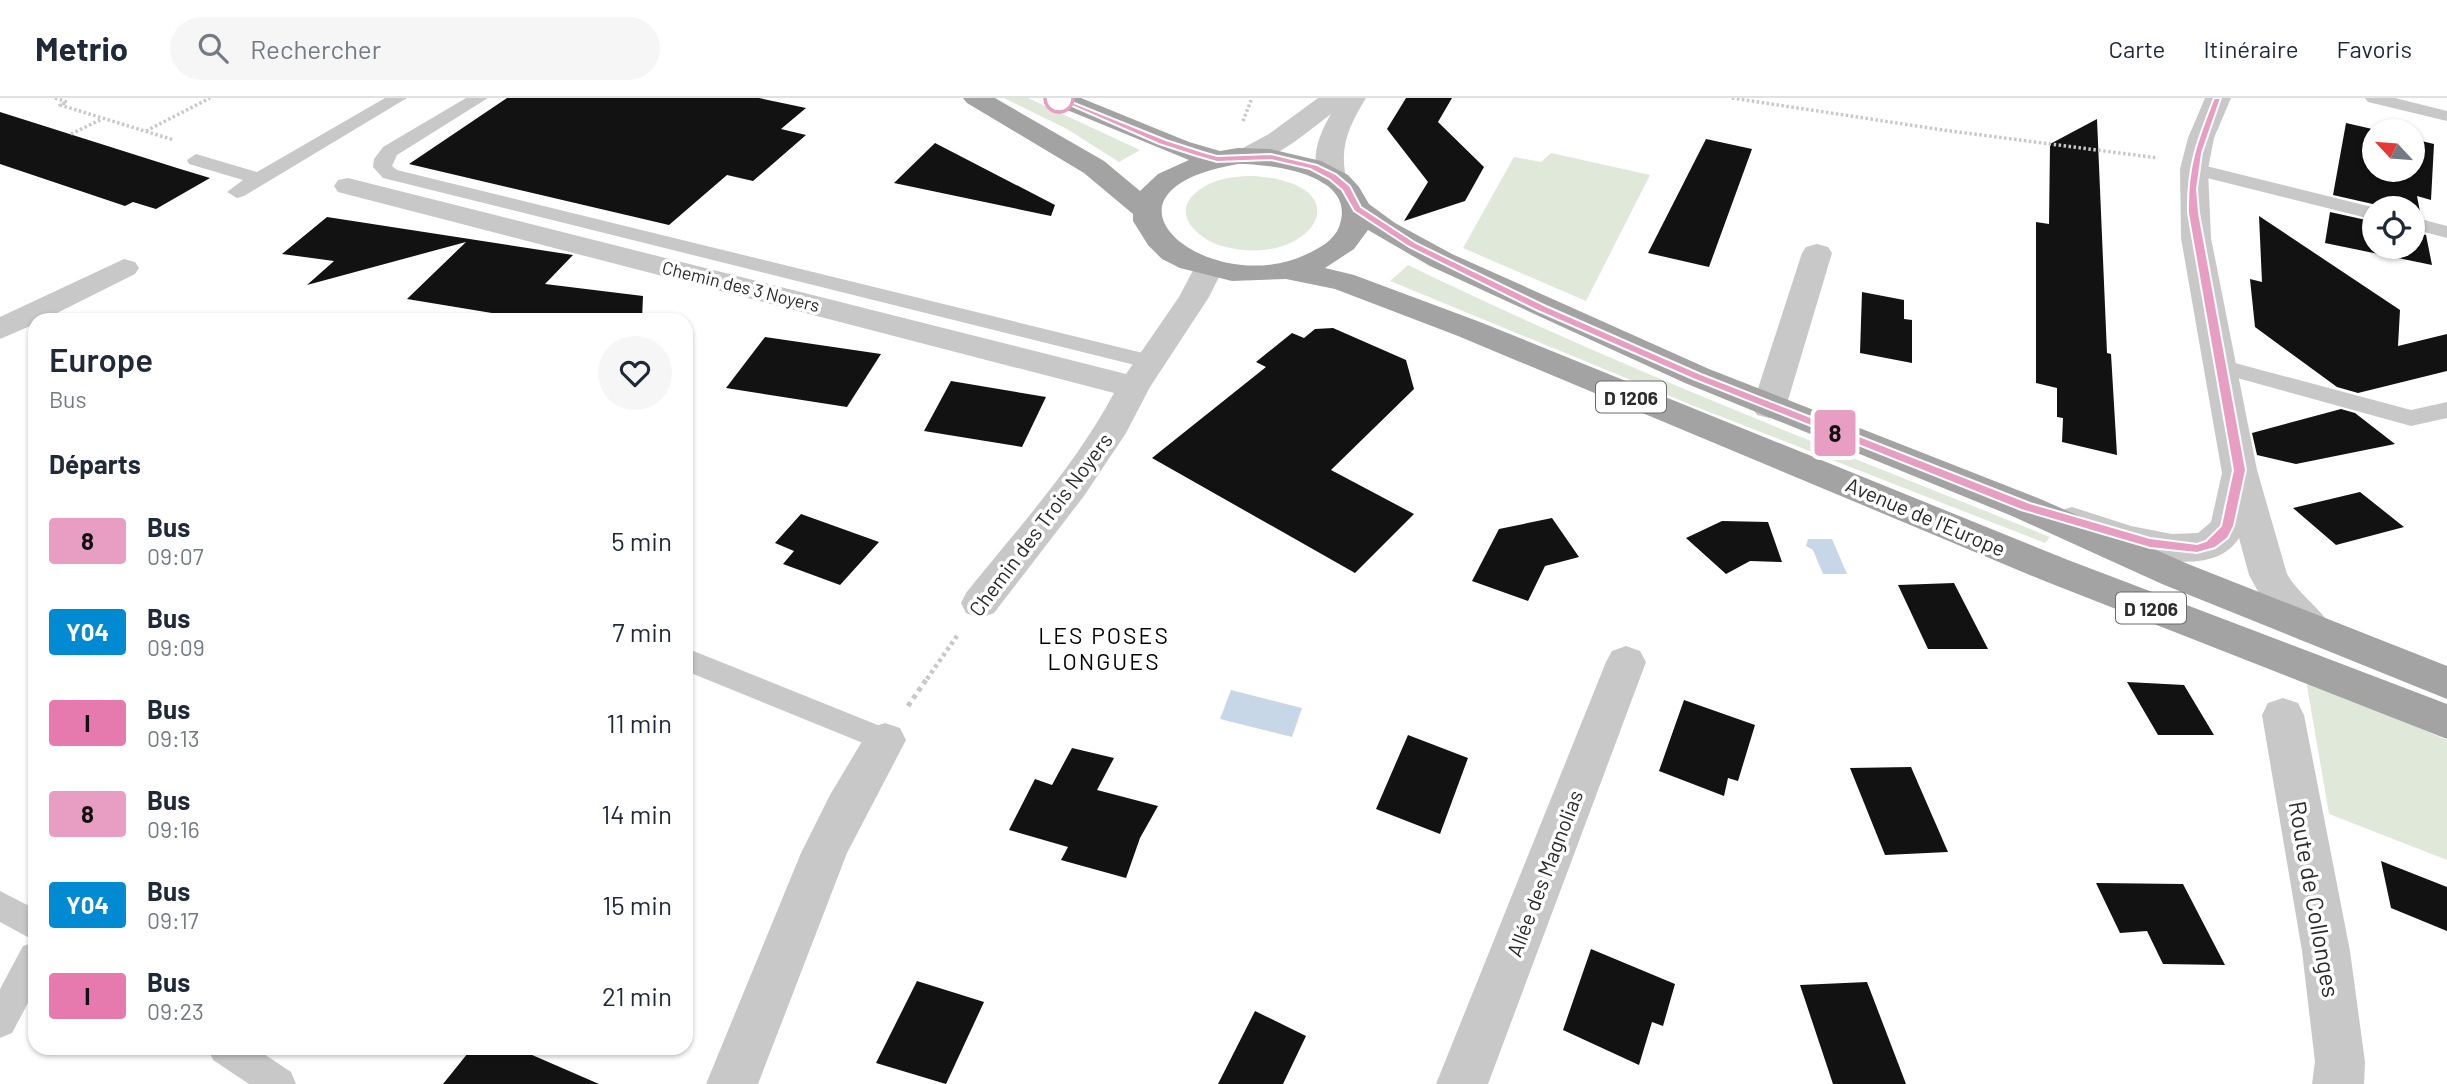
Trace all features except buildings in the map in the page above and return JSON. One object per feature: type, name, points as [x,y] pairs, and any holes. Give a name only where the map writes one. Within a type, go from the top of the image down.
[{"type":"main road","points":[[976,98],[1094,167],[1147,211]]},
{"type":"main road","points":[[1059,98],[1171,145],[1217,159]]},
{"type":"main road","points":[[1249,156],[1292,160],[1332,177],[1346,188],[1357,209],[1357,224],[1342,246],[1313,263],[1287,270],[1240,272],[1209,267],[1185,259],[1166,247],[1153,233],[1147,211],[1153,194],[1168,179],[1190,167],[1217,159],[1249,156]]},
{"type":"main road","name":"Avenue de l'Europe","points":[[1357,209],[1412,245],[1476,278],[1769,407],[2025,506],[2124,552],[2447,683]]},
{"type":"main road","name":"Avenue de l'Europe","points":[[1287,270],[1343,281],[1469,329],[2055,570],[2447,722]]},
{"type":"street","points":[[1249,156],[1278,140],[1335,98]]},
{"type":"street","points":[[1332,177],[1328,158],[1329,144],[1353,98]]},
{"type":"street","points":[[2218,98],[2201,138],[2194,166],[2196,238],[2239,470],[2273,585],[2289,607],[2312,628]]},
{"type":"street","name":"Chemin des 3 Noyers","points":[[348,186],[1143,375]]},
{"type":"street","points":[[1769,407],[1817,253]]},
{"type":"street","name":"Chemin des Trois Noyers","points":[[980,603],[1071,487],[1114,425],[1194,297],[1209,267]]},
{"type":"street","points":[[33,313],[124,268]]},
{"type":"street","points":[[0,329],[28,315]]},
{"type":"street","points":[[2025,506],[2157,545],[2197,549],[2210,545],[2228,526],[2239,470]]},
{"type":"street","name":"Allée des Magnolias","points":[[1462,1084],[1626,662]]},
{"type":"street","name":"Route de Collonges","points":[[2283,715],[2326,951],[2340,1062],[2338,1084]]},
{"type":"street","points":[[732,1084],[824,853],[885,740]]},
{"type":"lane","points":[[237,192],[398,98]]},
{"type":"lane","points":[[478,98],[390,151],[383,159],[382,167],[390,174],[1143,375]]},
{"type":"lane","points":[[2374,98],[2447,116]]},
{"type":"lane","points":[[2412,98],[2447,106]]},
{"type":"lane","points":[[196,160],[259,180]]},
{"type":"lane","points":[[2194,166],[2362,211]]},
{"type":"lane","points":[[2425,226],[2447,232]]},
{"type":"lane","points":[[2220,366],[2411,418],[2447,410]]},
{"type":"lane","points":[[693,662],[885,740]]},
{"type":"lane","points":[[0,905],[28,922]]},
{"type":"lane","points":[[0,1022],[28,970]]},
{"type":"lane","points":[[236,1055],[279,1084]]},
{"type":"path","points":[[55,98],[67,102],[60,105],[180,142]]},
{"type":"path","points":[[146,131],[210,98]]},
{"type":"path","points":[[1243,122],[1252,98]]},
{"type":"path","points":[[1732,98],[2194,166]]},
{"type":"path","points":[[71,134],[102,118]]},
{"type":"path","name":"Chemin des Trois Noyers","points":[[885,740],[980,603]]},
{"type":"shaded area","points":[[1004,98],[1028,98],[1140,150],[1119,162],[1067,129]]},
{"type":"shaded area","points":[[1551,153],[1650,175],[1586,301],[1463,248],[1514,157],[1541,162]]},
{"type":"shaded area","points":[[1255,176],[1290,183],[1310,194],[1317,209],[1314,224],[1300,237],[1280,247],[1253,251],[1222,246],[1195,231],[1186,215],[1190,198],[1199,190],[1226,178]]},
{"type":"shaded area","points":[[1408,265],[1646,373],[2050,537],[2045,543],[1699,408],[1390,281]]},
{"type":"shaded area","points":[[2306,680],[2447,740],[2447,860],[2329,814]]},
{"type":"water","points":[[1808,539],[1832,539],[1847,574],[1823,574],[1813,550],[1806,546]]},
{"type":"water","points":[[1231,690],[1302,708],[1292,737],[1220,719]]},
{"type":"bus line","name":"8","points":[[1059,98],[1163,142],[1217,159],[1271,157],[1303,163],[1332,177],[1346,188],[1357,209],[1412,245],[1542,308],[1697,376],[1769,407],[2025,506],[2165,547],[2197,549],[2210,545],[2228,526],[2239,470],[2193,213],[2192,189],[2197,153],[2218,98]]},
{"type":"district","name":"LES POSES LONGUES","points":[[1104,648]]}]
